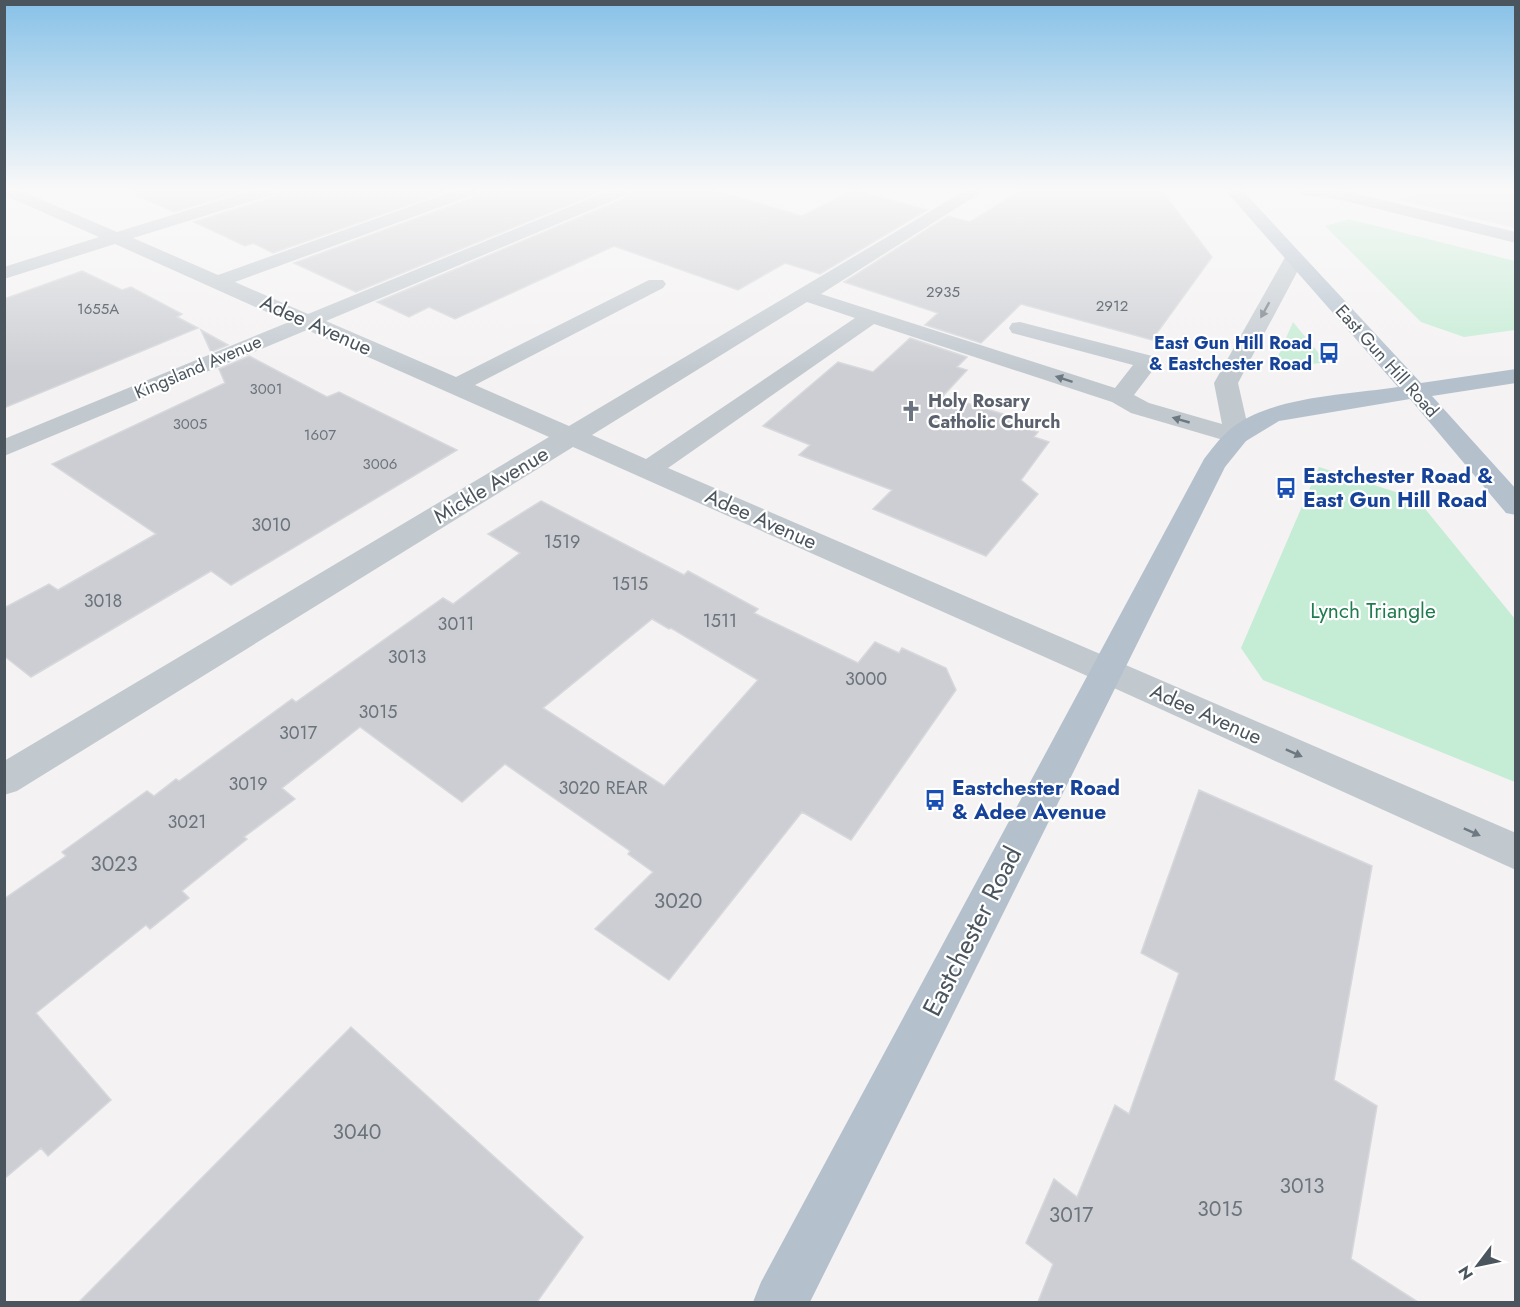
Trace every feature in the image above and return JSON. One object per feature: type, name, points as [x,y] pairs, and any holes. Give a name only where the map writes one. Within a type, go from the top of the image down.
[{"type":"main road","name":"East Gun Hill Road","points":[[1287,251],[1415,391],[1515,507]]},
{"type":"main road","name":"Eastchester Road","points":[[781,1302],[1213,465],[1237,436],[1271,417],[1301,409],[1515,376]]},
{"type":"street","points":[[4,273],[74,251]]},
{"type":"street","name":"Adee Avenue","points":[[146,251],[1106,670],[1515,852]]},
{"type":"street","points":[[218,282],[302,251]]},
{"type":"street","name":"Kingsland Avenue","points":[[4,448],[475,251]]},
{"type":"street","name":"Mickle Avenue","points":[[4,780],[875,251]]},
{"type":"street","points":[[805,294],[1120,397],[1140,408],[1237,436],[1226,382],[1294,259]]},
{"type":"street","points":[[456,386],[656,284]]},
{"type":"street","points":[[647,470],[872,316]]},
{"type":"street","points":[[1020,328],[1148,362],[1120,397]]},
{"type":"green space","points":[[1350,251],[1475,251],[1515,261],[1515,330],[1464,337],[1421,322]]},
{"type":"green space","points":[[1293,322],[1326,362],[1272,370]]},
{"type":"green space","name":"Lynch Triangle","points":[[1319,467],[1417,499],[1515,619],[1515,782],[1263,680],[1241,648]]},
{"type":"building","points":[[327,251],[456,251],[356,292],[294,263]]},
{"type":"building","points":[[499,251],[603,251],[455,319],[429,307],[409,317],[377,302]]},
{"type":"building","points":[[628,251],[858,251],[820,274],[785,263],[738,290]]},
{"type":"building","points":[[893,251],[1207,251],[1212,257],[1152,340],[1021,304],[981,343],[925,325],[938,313],[844,282]]},
{"type":"building","points":[[82,271],[122,290],[131,287],[182,314],[177,317],[198,328],[4,408],[4,299]]},
{"type":"building","points":[[201,330],[228,345],[211,352]]},
{"type":"building","points":[[910,338],[967,357],[957,367],[967,370],[943,396],[1013,417],[1009,423],[1038,432],[1034,437],[1049,442],[1021,480],[1038,494],[986,556],[873,509],[892,490],[799,455],[810,445],[763,426],[838,362],[873,372]]},
{"type":"building","points":[[249,356],[327,397],[339,392],[457,450],[231,585],[211,571],[31,677],[4,656],[4,608],[49,584],[58,590],[156,534],[52,464],[225,383],[219,369]]},
{"type":"building","points":[[541,501],[684,575],[688,571],[758,609],[754,613],[858,663],[875,642],[899,653],[902,648],[946,668],[956,690],[851,840],[802,812],[669,980],[595,929],[653,872],[628,854],[630,851],[505,764],[462,802],[360,727],[282,788],[295,799],[244,837],[247,839],[182,891],[189,898],[150,929],[146,925],[36,1013],[111,1100],[48,1156],[41,1148],[4,1179],[4,899],[66,856],[62,852],[147,791],[154,796],[176,779],[179,781],[292,699],[296,702],[443,598],[453,604],[520,553],[488,534]],"holes":[[[652,619],[671,628],[758,680],[664,786],[543,708]]]},
{"type":"building","points":[[1199,790],[1372,866],[1334,1080],[1377,1106],[1351,1259],[1418,1302],[1038,1302],[1053,1264],[1026,1243],[1054,1179],[1077,1197],[1115,1105],[1129,1114],[1179,973],[1141,953]]},
{"type":"building","points":[[351,1027],[583,1237],[537,1302],[79,1302]]},
{"type":"place","name":"East Gun Hill Road & Eastchester Road","points":[[1329,353]]},
{"type":"place","name":"Holy Rosary Catholic Church","points":[[911,411]]},
{"type":"place","name":"Eastchester Road & East Gun Hill Road","points":[[1286,488]]},
{"type":"place","name":"Eastchester Road & Adee Avenue","points":[[935,800]]}]
